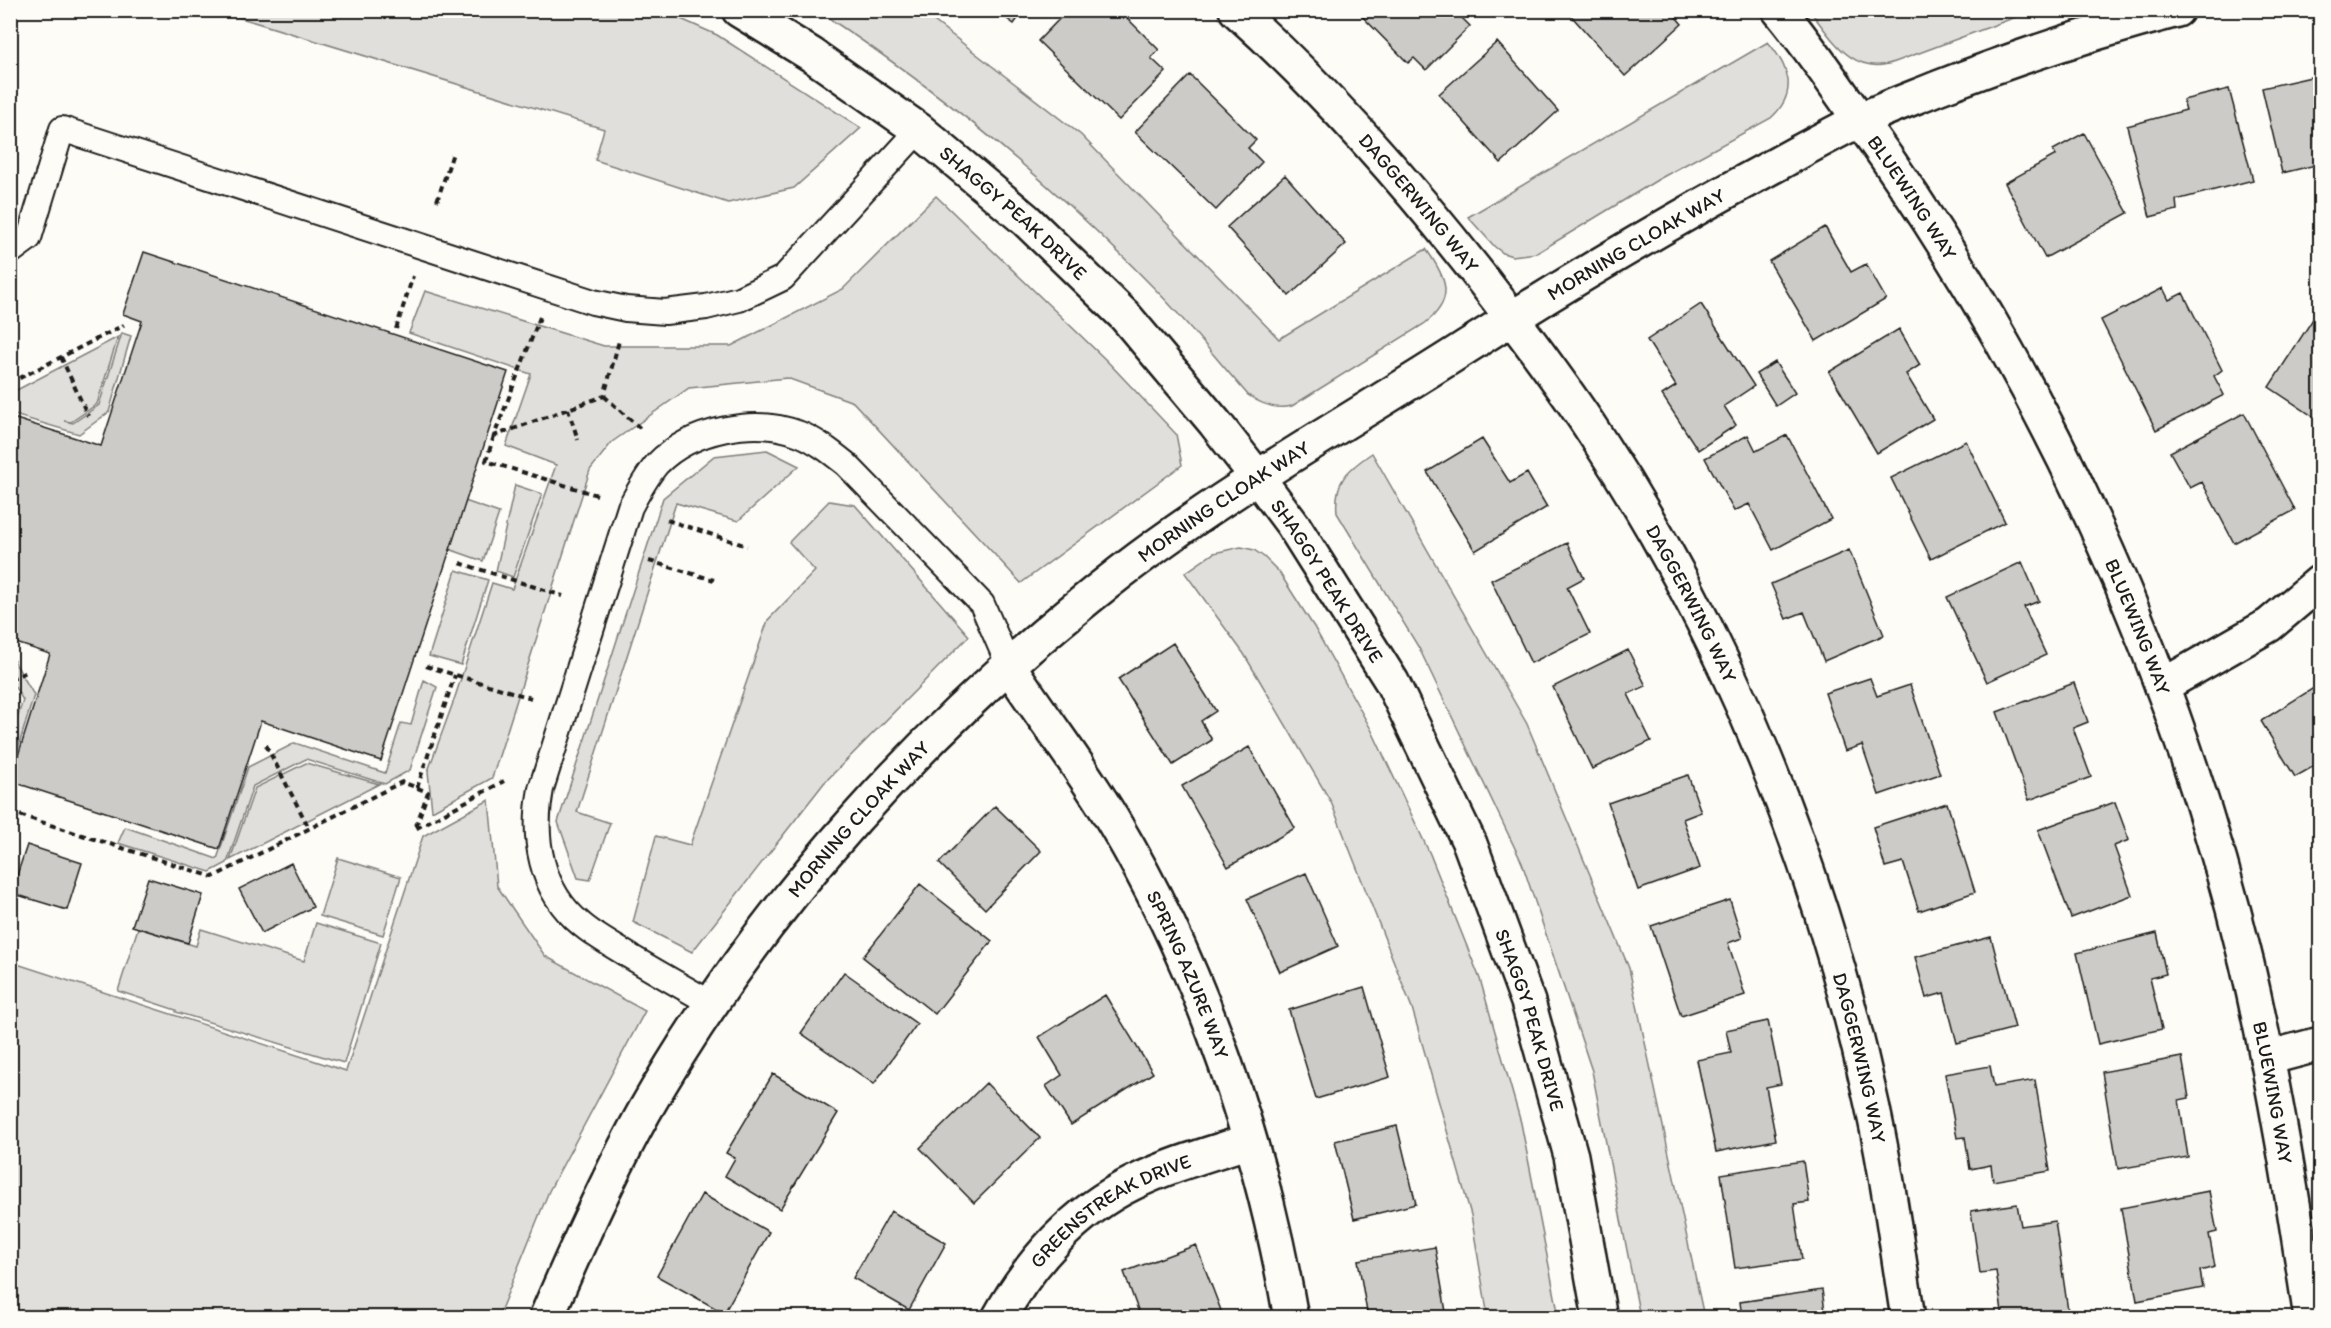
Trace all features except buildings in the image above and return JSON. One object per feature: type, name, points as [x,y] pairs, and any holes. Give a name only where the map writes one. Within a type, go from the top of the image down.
[{"type":"street","name":"SHAGGY PEAK DRIVE","points":[[739,10],[812,55],[919,130],[1026,220],[1125,316],[1215,423],[1293,525],[1392,682],[1470,844],[1528,1002],[1556,1101],[1571,1156],[1600,1317]]},
{"type":"street","name":"DAGGERWING WAY","points":[[1236,10],[1279,49],[1356,127],[1419,198],[1511,317],[1596,434],[1677,572],[1752,730],[1789,822],[1821,912],[1868,1087],[1884,1166],[1908,1317]]},
{"type":"street","name":"BLUEWING WAY","points":[[1779,10],[1802,38],[1898,172],[1953,258],[2006,350],[2055,442],[2097,530],[2162,686],[2221,867],[2246,963],[2284,1142],[2311,1317]]},
{"type":"street","name":"MORNING CLOAK WAY","points":[[546,1317],[585,1226],[644,1113],[711,1003],[771,920],[836,839],[906,764],[1009,666],[1122,572],[1202,514],[1511,317],[1682,215],[1860,120],[2007,61],[2112,27],[2177,10]]},
{"type":"street","points":[[2162,686],[2269,625],[2320,582]]},
{"type":"street","name":"SPRING AZURE WAY","points":[[1009,666],[1041,715],[1082,769],[1117,826],[1150,888],[1208,1014],[1231,1079],[1249,1141],[1283,1270],[1291,1317]]},
{"type":"street","points":[[2267,1058],[2320,1044]]},
{"type":"street","name":"GREENSTREAK DRIVE","points":[[999,1317],[1030,1270],[1063,1232],[1096,1204],[1132,1183],[1167,1168],[1249,1141]]},
{"type":"lane","points":[[10,252],[29,238],[62,129],[593,302],[626,309],[665,312],[706,307],[739,299],[783,278],[919,130]]},
{"type":"lane","points":[[711,1003],[600,938],[579,923],[564,907],[549,882],[540,855],[536,831],[541,789],[627,517],[646,480],[657,465],[675,449],[700,437],[726,430],[751,427],[773,428],[797,433],[820,444],[846,464],[982,604],[1009,666]]},
{"type":"path","points":[[437,201],[453,153]]},
{"type":"path","points":[[396,328],[414,276]]},
{"type":"path","points":[[541,315],[486,461],[597,495]]},
{"type":"path","points":[[10,383],[124,325]]},
{"type":"path","points":[[604,396],[620,340]]},
{"type":"path","points":[[61,357],[87,416]]},
{"type":"path","points":[[494,436],[604,396]]},
{"type":"path","points":[[604,396],[643,431]]},
{"type":"path","points":[[568,409],[578,440]]},
{"type":"path","points":[[667,520],[747,546]]},
{"type":"path","points":[[649,561],[714,580]]},
{"type":"path","points":[[460,563],[562,596]]},
{"type":"path","points":[[426,666],[531,698]]},
{"type":"path","points":[[10,679],[27,672]]},
{"type":"path","points":[[417,788],[455,675]]},
{"type":"path","points":[[266,745],[309,828]]},
{"type":"path","points":[[10,812],[213,877],[402,782],[428,792],[415,829],[504,781]]},
{"type":"shaded area","points":[[218,11],[663,11],[717,35],[861,128],[794,188],[728,203],[595,160],[604,129]]},
{"type":"shaded area","points":[[818,11],[921,11],[1081,135],[1279,339],[1426,249],[1443,278],[1445,288],[1441,306],[1424,324],[1292,406],[1269,406],[1248,395],[1152,286],[1034,174],[950,105]]},
{"type":"shaded area","points":[[1810,11],[2032,11],[1895,62],[1880,65],[1867,64],[1845,53]]},
{"type":"shaded area","points":[[1768,42],[1786,70],[1788,80],[1785,99],[1771,118],[1659,179],[1537,253],[1512,256],[1503,253],[1468,217]]},
{"type":"shaded area","points":[[936,196],[1107,361],[1176,434],[1182,465],[1021,583],[853,402],[787,378],[689,388],[612,442],[590,470],[492,778],[432,811],[428,771],[492,583],[512,589],[556,465],[506,446],[531,374],[409,333],[425,291],[604,346],[731,346],[843,289]]},
{"type":"shaded area","points":[[122,333],[131,336],[109,412],[79,434],[11,414],[11,393],[118,337],[97,404],[71,422],[64,421],[73,423],[99,405]]},
{"type":"shaded area","points":[[767,450],[799,466],[738,521],[676,503],[577,812],[610,823],[590,880],[578,878],[558,822],[663,498],[714,456]]},
{"type":"shaded area","points":[[1372,453],[1527,724],[1629,968],[1704,1317],[1640,1317],[1592,1071],[1522,863],[1419,648],[1337,513],[1338,493],[1344,477]]},
{"type":"shaded area","points":[[515,485],[542,494],[513,577],[496,571]]},
{"type":"shaded area","points":[[462,500],[499,513],[483,561],[446,548]]},
{"type":"shaded area","points":[[829,501],[855,505],[969,636],[824,783],[692,952],[633,922],[656,836],[690,845],[768,620],[815,571],[789,542]]},
{"type":"shaded area","points":[[1241,547],[1254,550],[1279,572],[1314,627],[1372,731],[1430,854],[1480,979],[1521,1123],[1559,1317],[1488,1317],[1471,1215],[1412,1008],[1331,802],[1244,654],[1185,573],[1214,553]]},
{"type":"shaded area","points":[[456,570],[488,580],[461,665],[429,656]]},
{"type":"shaded area","points":[[11,656],[34,695],[11,771],[11,738],[23,700],[11,681]]},
{"type":"shaded area","points":[[424,680],[437,687],[410,770],[385,784],[306,759],[253,786],[227,863],[210,872],[118,843],[125,827],[217,859],[248,767],[295,743],[385,773],[401,723],[411,725]]},
{"type":"shaded area","points":[[306,763],[379,784],[230,860],[255,788]]},
{"type":"shaded area","points":[[489,800],[497,886],[545,956],[645,1011],[549,1191],[498,1317],[11,1317],[11,962],[346,1071],[423,836]]},
{"type":"shaded area","points":[[338,858],[401,877],[383,935],[320,916]]},
{"type":"shaded area","points":[[316,923],[381,943],[344,1063],[176,1012],[176,1010],[118,991],[138,928],[196,946],[201,929],[304,961]]}]
